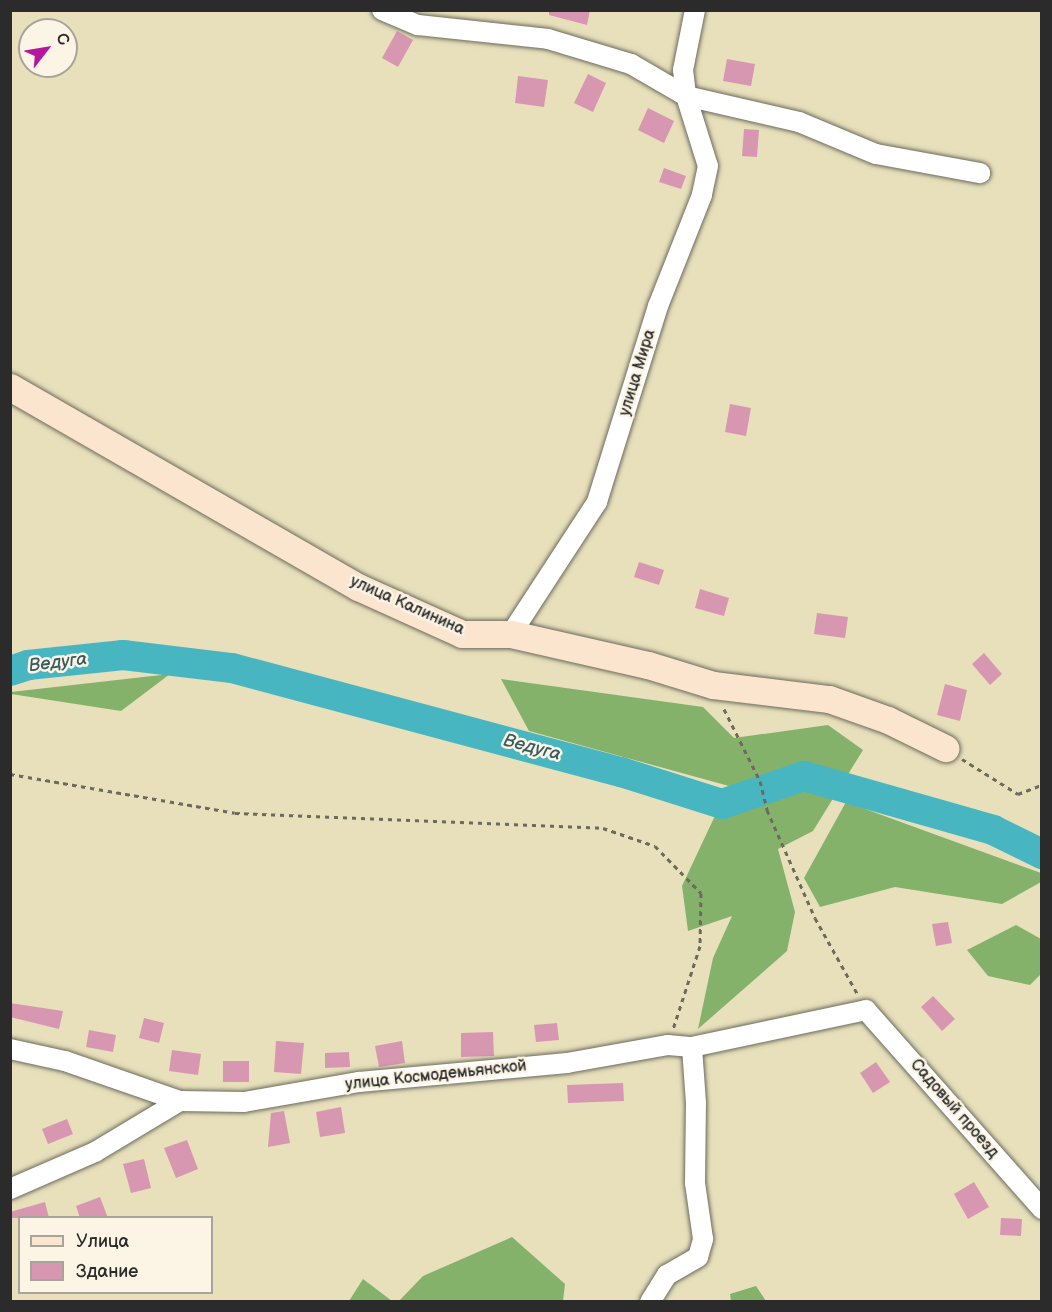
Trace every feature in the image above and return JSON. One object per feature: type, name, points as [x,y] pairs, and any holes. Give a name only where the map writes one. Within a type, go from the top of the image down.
[{"type":"street","points":[[382,10],[418,25],[548,39],[631,64],[686,96],[799,122],[876,153],[980,173]]},
{"type":"street","name":"улица Мира","points":[[511,634],[597,502],[658,306],[702,195],[708,166],[686,96],[683,70],[695,10]]},
{"type":"street","name":"улица Калинина","points":[[10,387],[358,587],[462,634],[511,634],[648,665],[712,686],[829,699],[888,720],[945,748]]},
{"type":"street","name":"улица Космодемьянской","points":[[10,1049],[65,1061],[180,1101],[244,1102],[359,1082],[567,1063],[668,1045],[692,1047],[866,1010]]},
{"type":"street","name":"Садовый проезд","points":[[866,1010],[1041,1209]]},
{"type":"street","points":[[650,1302],[667,1275],[698,1257],[703,1239],[694,1183],[696,1103],[692,1047]]},
{"type":"street","points":[[10,1189],[95,1152],[180,1101]]},
{"type":"path","points":[[712,686],[760,781],[767,810],[815,918],[866,1010]]},
{"type":"path","points":[[945,748],[1018,794],[1041,785]]},
{"type":"path","points":[[10,774],[235,813],[603,828],[655,846],[701,893],[700,946],[668,1045]]},
{"type":"green space","points":[[170,674],[121,711],[11,694],[11,692]]},
{"type":"green space","points":[[501,679],[703,707],[734,738],[828,725],[863,750],[813,831],[778,849],[795,912],[787,951],[698,1029],[713,958],[732,916],[688,931],[682,886],[729,786],[529,731]]},
{"type":"green space","points":[[846,802],[1041,873],[1041,882],[1002,904],[895,887],[820,907],[804,878]]},
{"type":"green space","points":[[1016,925],[1041,939],[1041,974],[1030,985],[988,976],[967,950]]},
{"type":"green space","points":[[512,1237],[565,1284],[563,1301],[399,1301],[423,1276]]},
{"type":"green space","points":[[363,1279],[392,1301],[349,1301]]},
{"type":"green space","points":[[756,1286],[766,1301],[731,1301],[730,1294]]},
{"type":"building","points":[[549,10],[590,10],[587,25],[549,15]]},
{"type":"building","points":[[397,31],[413,40],[398,67],[382,58]]},
{"type":"building","points":[[727,59],[755,64],[751,86],[723,81]]},
{"type":"building","points":[[588,74],[606,83],[593,112],[574,103]]},
{"type":"building","points":[[518,76],[548,80],[544,107],[515,103]]},
{"type":"building","points":[[648,108],[674,121],[664,143],[638,130]]},
{"type":"building","points":[[744,129],[759,130],[757,157],[742,156]]},
{"type":"building","points":[[664,168],[686,176],[681,189],[659,182]]},
{"type":"building","points":[[730,404],[751,408],[746,436],[725,432]]},
{"type":"building","points":[[639,562],[664,570],[659,585],[634,577]]},
{"type":"building","points":[[700,589],[729,598],[724,616],[695,608]]},
{"type":"building","points":[[817,613],[848,617],[845,638],[814,634]]},
{"type":"building","points":[[984,653],[1002,674],[990,685],[972,664]]},
{"type":"building","points":[[945,684],[967,690],[960,721],[937,715]]},
{"type":"building","points":[[948,922],[952,943],[936,946],[932,924]]},
{"type":"building","points":[[933,996],[955,1019],[942,1031],[921,1007]]},
{"type":"building","points":[[10,1003],[63,1011],[59,1029],[10,1017]]},
{"type":"building","points":[[144,1018],[164,1023],[159,1043],[139,1038]]},
{"type":"building","points":[[557,1023],[559,1040],[536,1042],[534,1025]]},
{"type":"building","points":[[89,1030],[116,1035],[113,1052],[86,1047]]},
{"type":"building","points":[[493,1032],[494,1056],[461,1057],[461,1033]]},
{"type":"building","points":[[276,1041],[304,1043],[301,1074],[274,1072]]},
{"type":"building","points":[[402,1041],[405,1063],[379,1067],[375,1046]]},
{"type":"building","points":[[172,1050],[201,1054],[198,1075],[169,1071]]},
{"type":"building","points":[[349,1052],[350,1067],[325,1068],[325,1053]]},
{"type":"building","points":[[223,1061],[249,1061],[249,1082],[223,1082]]},
{"type":"building","points":[[876,1062],[890,1082],[873,1093],[860,1073]]},
{"type":"building","points":[[623,1083],[624,1101],[568,1103],[567,1085]]},
{"type":"building","points":[[341,1107],[345,1133],[320,1137],[316,1112]]},
{"type":"building","points":[[284,1111],[290,1143],[268,1147],[271,1113]]},
{"type":"building","points":[[67,1119],[73,1134],[48,1144],[42,1129]]},
{"type":"building","points":[[187,1140],[198,1169],[176,1178],[164,1148]]},
{"type":"building","points":[[144,1159],[151,1188],[131,1193],[123,1164]]},
{"type":"building","points":[[974,1182],[989,1207],[968,1219],[954,1194]]},
{"type":"building","points":[[100,1197],[107,1216],[79,1216],[76,1206]]},
{"type":"building","points":[[45,1202],[48,1216],[10,1218],[10,1212]]},
{"type":"building","points":[[1001,1218],[1022,1219],[1021,1236],[1000,1235]]},
{"type":"waterway","name":"Ведуга","points":[[10,671],[28,665],[123,655],[232,668],[621,772],[722,804],[804,776],[993,830],[1042,854]]}]
